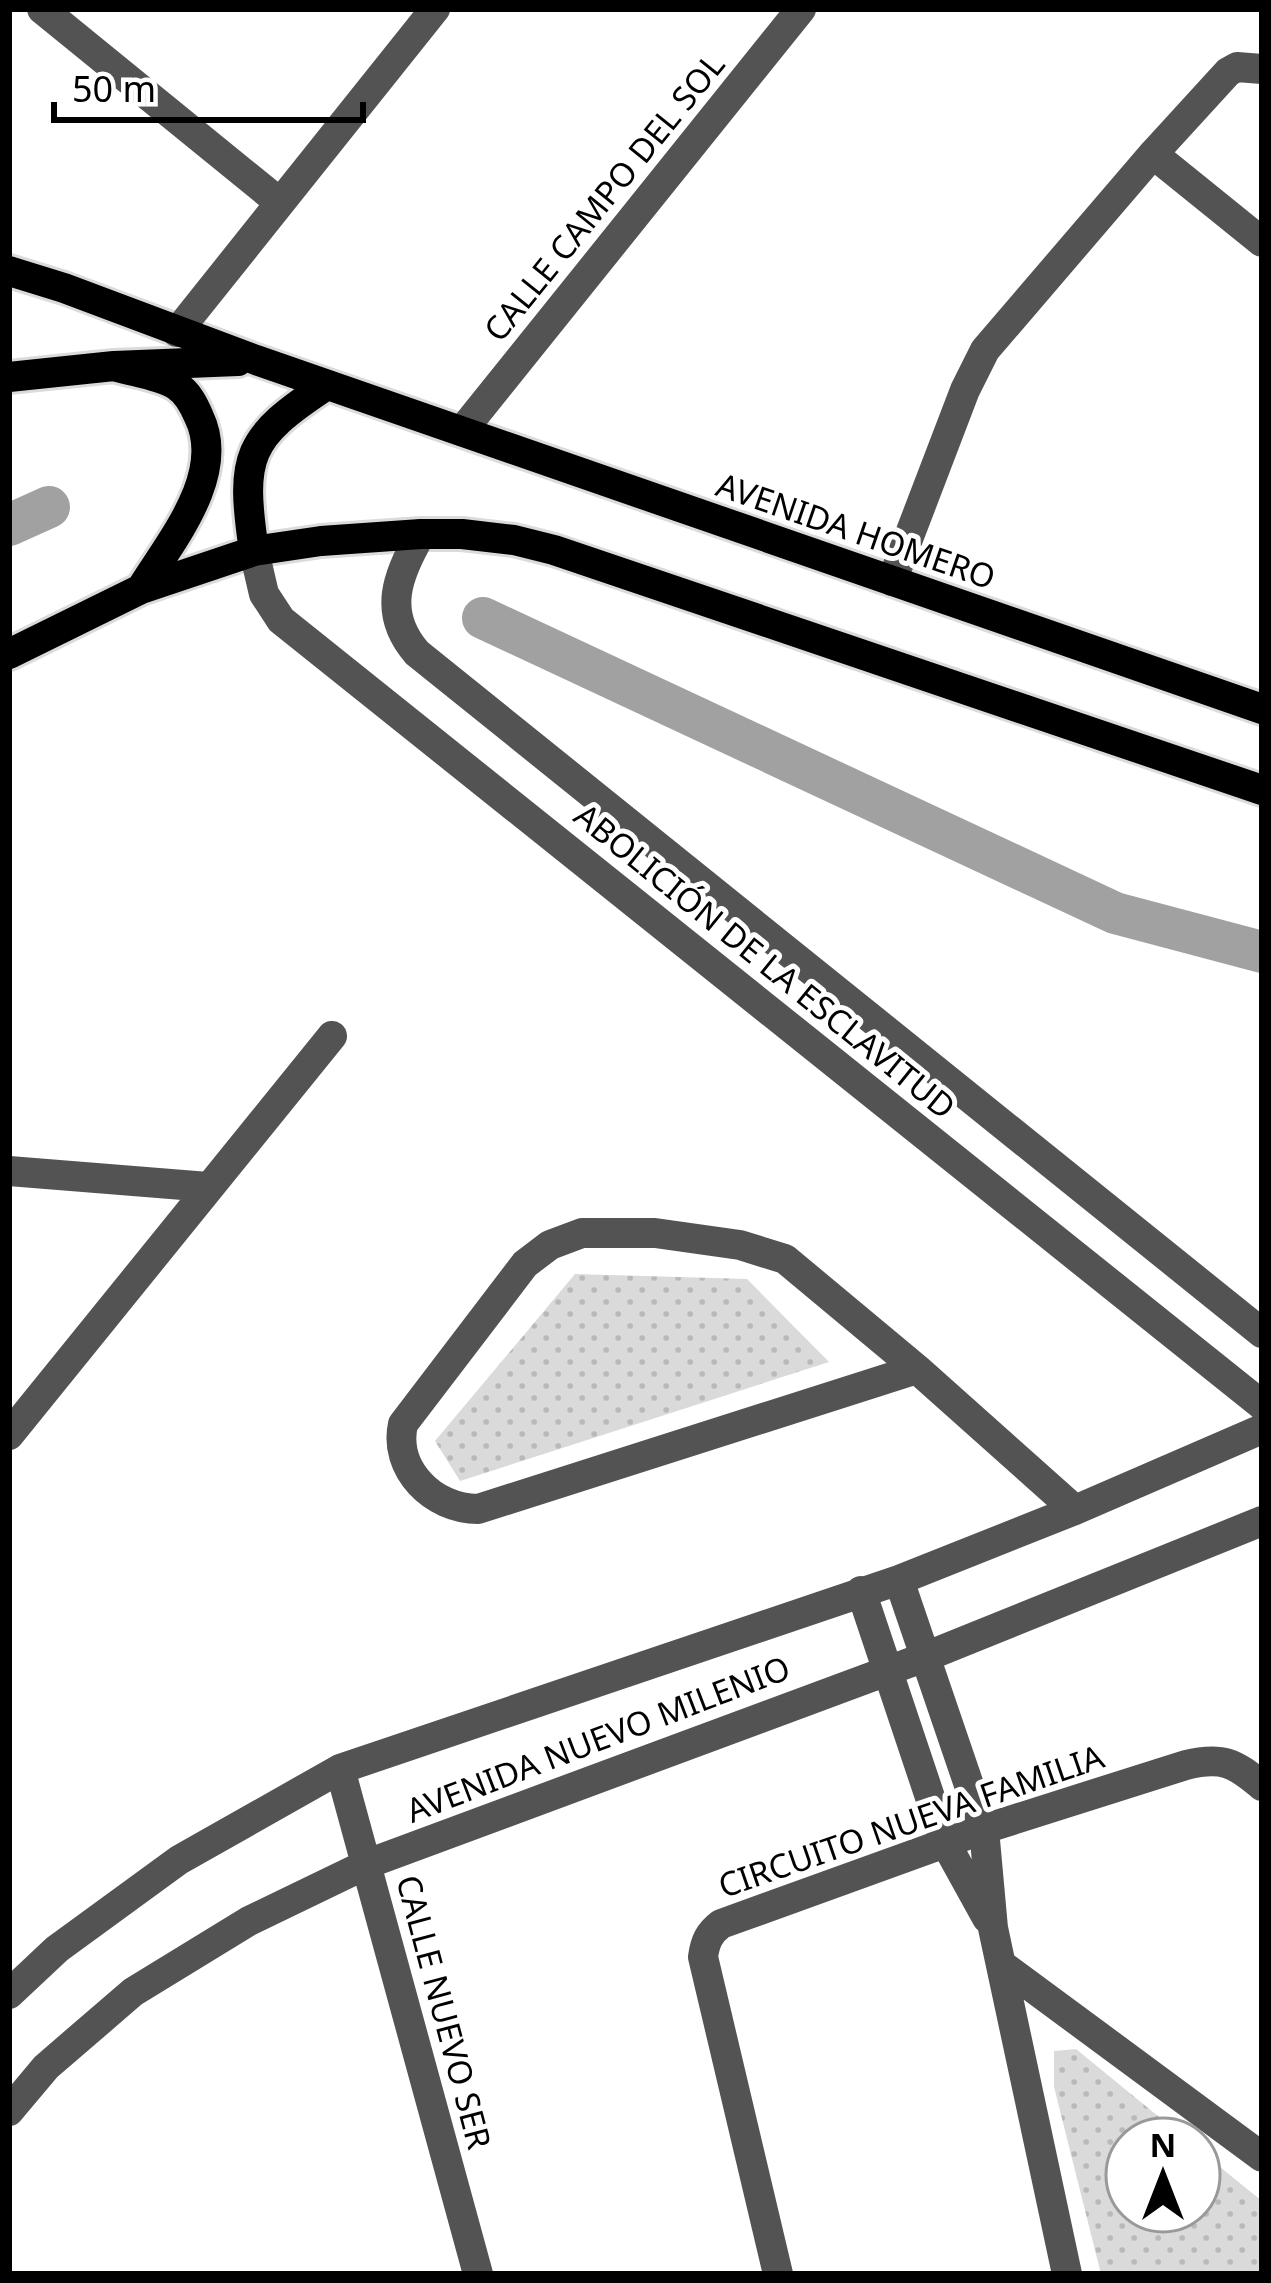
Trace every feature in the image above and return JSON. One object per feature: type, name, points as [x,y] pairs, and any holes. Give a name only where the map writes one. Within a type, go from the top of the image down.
[{"type":"main road","name":"AVENIDA HOMERO","points":[[9,271],[1262,710]]},
{"type":"main road","points":[[9,377],[114,366],[256,360]]},
{"type":"main road","points":[[114,366],[176,385],[191,400],[203,426],[207,459],[194,501],[141,590]]},
{"type":"main road","points":[[254,551],[247,489],[249,466],[260,441],[288,411],[328,385]]},
{"type":"main road","points":[[9,655],[141,590],[254,551],[321,541],[462,534],[554,550],[1262,790]]},
{"type":"street","points":[[176,332],[435,9]]},
{"type":"street","name":"CALLE CAMPO DEL SOL","points":[[462,430],[802,9]]},
{"type":"street","points":[[45,10],[279,202]]},
{"type":"street","points":[[892,581],[965,390],[985,350],[1228,72],[1237,67],[1262,69]]},
{"type":"street","points":[[1153,154],[1262,242]]},
{"type":"street","name":"ABOLICIÓN DE LA ESCLAVITUD","points":[[422,534],[405,562],[394,596],[407,642],[417,653],[1262,1333]]},
{"type":"street","name":"ABOLICIÓN DE LA ESCLAVITUD","points":[[254,551],[264,594],[281,620],[1262,1406]]},
{"type":"street","points":[[9,1435],[332,1036]]},
{"type":"street","points":[[9,1172],[208,1187]]},
{"type":"street","points":[[917,1369],[478,1509],[461,1509],[442,1501],[407,1470],[401,1453],[403,1424],[525,1264],[550,1245],[582,1233],[655,1233],[740,1245],[785,1258],[917,1369],[1075,1510]]},
{"type":"street","name":"AVENIDA NUEVO MILENIO","points":[[9,1994],[57,1949],[179,1860],[340,1769],[899,1580],[1262,1429]]},
{"type":"street","name":"AVENIDA NUEVO MILENIO","points":[[9,2111],[46,2067],[134,1992],[249,1921],[367,1864],[926,1657],[1262,1521]]},
{"type":"street","points":[[899,1580],[984,1828],[993,1928],[1067,2274]]},
{"type":"street","points":[[861,1591],[945,1842],[993,1928]]},
{"type":"street","name":"CIRCUITO NUEVA FAMILIA","points":[[778,2274],[703,1957],[705,1943],[721,1924],[984,1828],[1205,1760],[1240,1767],[1262,1786]]},
{"type":"street","name":"CALLE NUEVO SER","points":[[340,1769],[478,2274]]},
{"type":"street","points":[[1002,1966],[1262,2157]]},
{"type":"shaded area","points":[[575,1274],[747,1279],[829,1362],[460,1481],[435,1441]]},
{"type":"shaded area","points":[[1076,2049],[1157,2115],[1103,2115],[1103,2235],[1223,2235],[1223,2169],[1262,2201],[1262,2274],[1101,2274],[1054,2087],[1054,2051]]},
{"type":"waterway","points":[[9,525],[49,507]]},
{"type":"waterway","points":[[483,618],[1115,913],[1262,952]]}]
